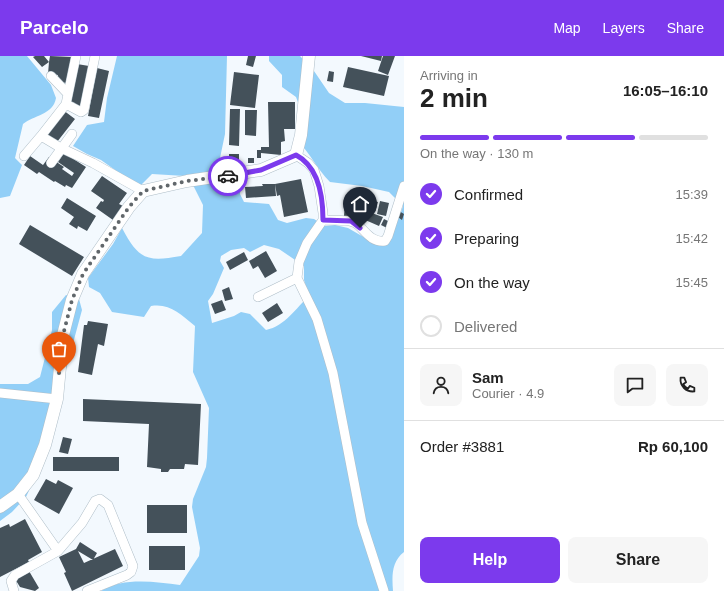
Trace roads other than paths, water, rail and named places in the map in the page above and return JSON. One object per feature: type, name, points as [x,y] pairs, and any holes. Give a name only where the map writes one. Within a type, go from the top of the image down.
[{"type":"main road","points":[[0,507],[18,494],[33,475],[45,445],[57,399],[63,335],[72,300],[83,274],[129,207],[143,191],[187,181],[261,170],[296,155],[301,135],[309,56]]},
{"type":"street","points":[[24,156],[41,136],[67,99],[76,56]]},
{"type":"street","points":[[51,76],[67,99],[81,112],[84,110],[95,56]]},
{"type":"street","points":[[51,163],[72,134]]},
{"type":"street","points":[[41,136],[143,191]]},
{"type":"street","points":[[296,155],[308,163],[314,170],[319,186],[323,220],[307,243],[300,262],[297,278],[316,319],[333,373],[362,523],[384,591]]},
{"type":"street","points":[[323,220],[354,222],[369,236],[379,241],[385,241],[388,236],[404,186]]},
{"type":"street","points":[[258,297],[297,278]]},
{"type":"street","points":[[0,393],[57,399]]},
{"type":"street","points":[[18,494],[58,551]]},
{"type":"street","points":[[14,591],[11,581],[16,574],[58,551],[82,523],[95,500],[100,499],[108,505],[132,566],[131,572],[127,575],[87,591]]}]
